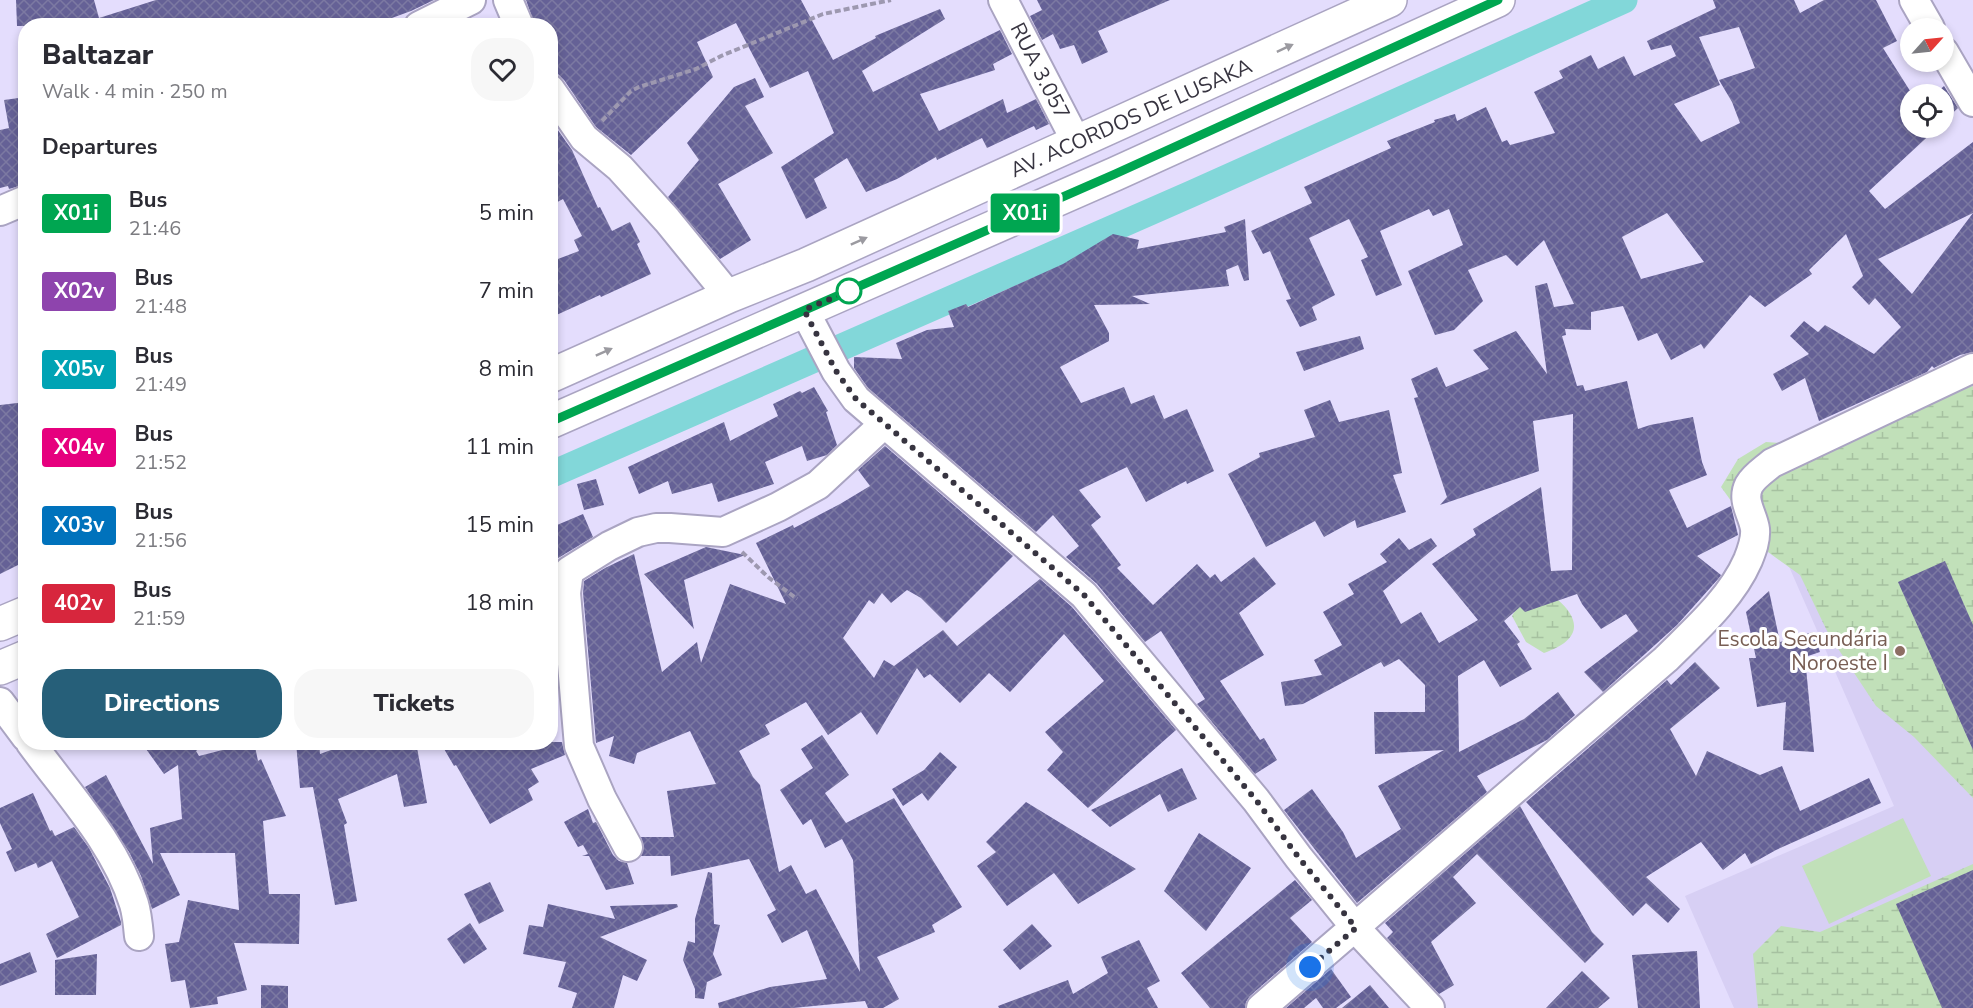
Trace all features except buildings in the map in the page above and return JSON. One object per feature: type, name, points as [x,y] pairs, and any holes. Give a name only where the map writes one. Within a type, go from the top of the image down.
[{"type":"main road","name":"AV. ACORDOS DE LUSAKA","points":[[558,372],[729,296],[806,265],[1390,0]]},
{"type":"main road","name":"AV. ACORDOS DE LUSAKA","points":[[558,418],[1115,174],[1498,0]]},
{"type":"main road","points":[[0,624],[18,616]]},
{"type":"main road","points":[[0,668],[18,660]]},
{"type":"street","points":[[435,18],[471,0]]},
{"type":"street","points":[[508,0],[516,18]]},
{"type":"street","name":"RUA 3.057","points":[[1002,0],[1077,143]]},
{"type":"street","points":[[1914,0],[1924,18]]},
{"type":"street","points":[[1954,69],[1973,102]]},
{"type":"street","points":[[558,101],[584,138],[620,168],[660,211],[729,296]]},
{"type":"street","points":[[0,211],[18,203]]},
{"type":"street","points":[[804,310],[836,371],[856,399],[1084,595],[1256,800],[1299,858],[1356,928],[1424,1006]]},
{"type":"street","points":[[1261,1008],[1666,659],[1710,615],[1747,563],[1754,544],[1755,529],[1746,498],[1748,486],[1754,477],[1772,463],[1973,368]]},
{"type":"street","points":[[628,847],[602,799],[579,747],[566,593],[569,570],[638,532],[663,528],[723,532],[778,507],[818,484],[884,424]]},
{"type":"street","points":[[0,702],[18,726]]},
{"type":"street","points":[[36,750],[92,824],[119,867],[135,907],[139,936]]},
{"type":"path","points":[[584,138],[631,91],[639,87],[696,69],[721,56],[823,14],[891,0]]},
{"type":"path","points":[[723,532],[761,570],[797,599]]},
{"type":"shaded area","name":"Escola Secundária Noroeste I","points":[[1973,397],[1973,1008],[1734,1008],[1685,896],[1894,806],[1758,496]]},
{"type":"green space","points":[[1973,386],[1973,798],[1914,737],[1876,706],[1829,635],[1800,575],[1768,552],[1721,487],[1738,459],[1766,442],[1827,446],[1929,398]]},
{"type":"green space","points":[[1557,599],[1571,616],[1574,624],[1573,631],[1564,643],[1544,653],[1526,642],[1512,616],[1521,605],[1531,601]]},
{"type":"green space","points":[[1903,818],[1931,876],[1829,924],[1802,866]]},
{"type":"green space","points":[[1973,864],[1973,1008],[1758,1008],[1753,954],[1781,926],[1820,932]]},
{"type":"waterway","points":[[558,471],[1191,194],[1624,0]]},
{"type":"bus line","name":"X01i","points":[[558,418],[1115,174],[1498,0]]},
{"type":"place","name":"Escola Secundária Noroeste I","points":[[1900,651]]},
{"type":"route","points":[[849,291],[804,310],[836,371],[856,399],[1084,595],[1256,800],[1299,858],[1356,928],[1310,967]]}]
